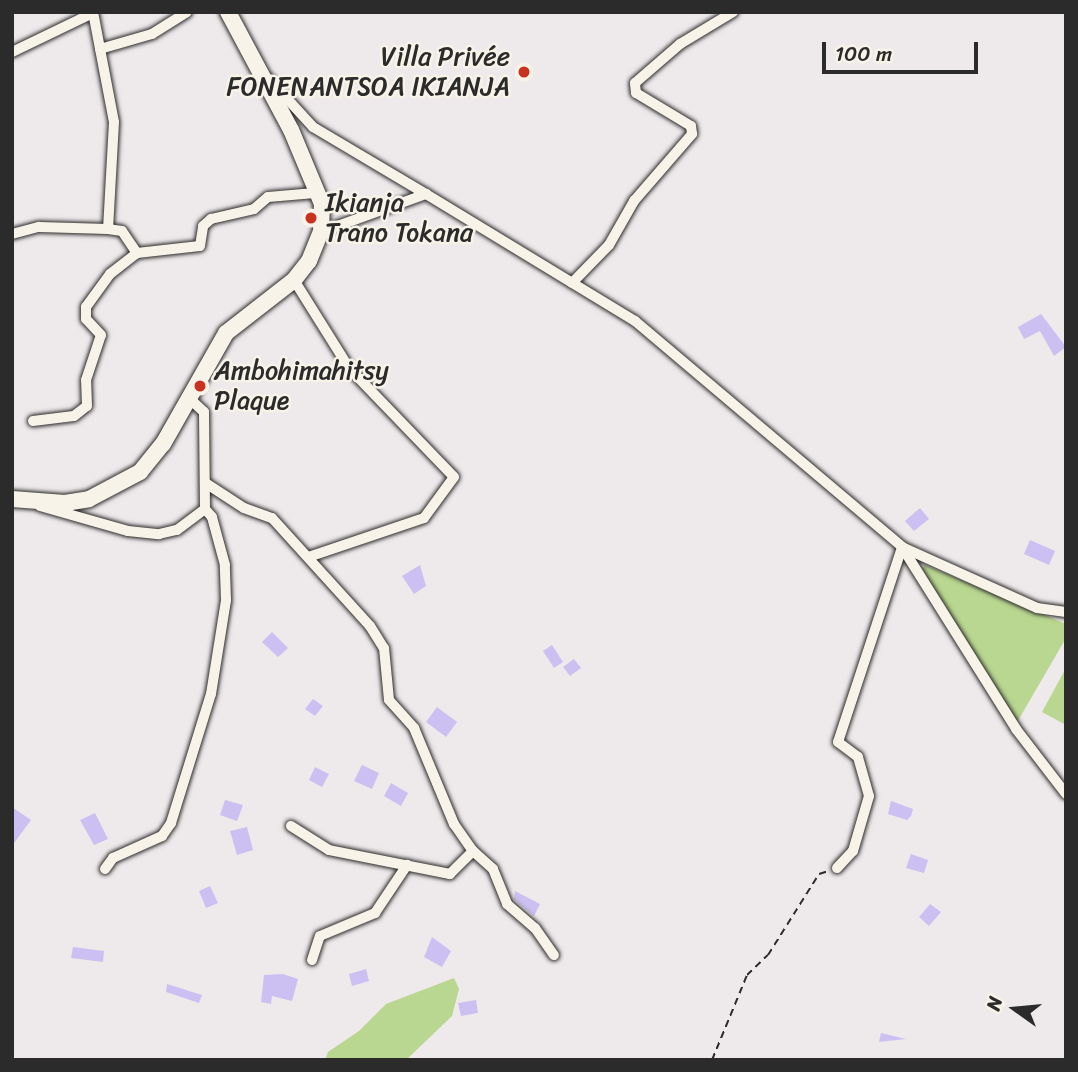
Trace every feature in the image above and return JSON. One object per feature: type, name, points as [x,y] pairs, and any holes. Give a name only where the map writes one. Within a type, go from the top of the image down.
[{"type":"main road","points":[[14,499],[65,503],[111,490],[140,472],[163,444],[226,333],[294,280],[309,261],[321,232],[322,204],[315,193],[291,130],[228,12]]},
{"type":"street","points":[[100,49],[152,34],[187,12]]},
{"type":"street","points":[[572,283],[609,245],[634,201],[692,134],[691,126],[636,93],[635,83],[680,44],[733,12]]},
{"type":"street","points":[[12,52],[93,13],[114,122],[108,229]]},
{"type":"street","points":[[257,67],[313,127],[635,321],[902,547],[1037,608],[1066,612]]},
{"type":"street","points":[[33,421],[74,416],[87,406],[86,380],[101,335],[86,319],[86,307],[116,267],[137,253],[200,246],[203,226],[211,219],[254,209],[268,197],[315,193]]},
{"type":"street","points":[[321,232],[426,194]]},
{"type":"street","points":[[12,234],[39,227],[122,230],[137,253]]},
{"type":"street","points":[[294,280],[349,368],[454,477],[424,518],[308,557]]},
{"type":"street","points":[[104,869],[113,858],[162,836],[172,823],[211,694],[226,600],[225,565],[212,517],[205,509],[207,484],[204,412],[188,397]]},
{"type":"street","points":[[207,484],[244,508],[272,518],[370,626],[384,648],[389,700],[419,737],[454,824],[473,851],[493,869],[507,904],[535,928],[554,955]]},
{"type":"street","points":[[14,499],[128,531],[159,534],[177,530],[205,509]]},
{"type":"street","points":[[902,547],[1017,729],[1066,794]]},
{"type":"street","points":[[837,868],[853,851],[869,796],[858,757],[838,742],[902,547]]},
{"type":"street","points":[[291,826],[329,850],[450,874],[473,851]]},
{"type":"street","points":[[312,960],[320,936],[376,913],[407,865]]},
{"type":"path","points":[[712,1060],[747,975],[768,955],[819,874],[837,868]]},
{"type":"green space","points":[[925,565],[1066,624],[1066,638],[1016,724],[920,573]]},
{"type":"green space","points":[[1066,668],[1066,725],[1042,712]]},
{"type":"green space","points":[[454,978],[459,989],[452,1016],[406,1060],[325,1060],[328,1052],[359,1031],[386,1004]]},
{"type":"building","points":[[1041,314],[1066,347],[1054,356],[1040,331],[1024,339],[1018,327]]},
{"type":"building","points":[[920,508],[929,519],[914,531],[905,521]]},
{"type":"building","points":[[1030,540],[1055,551],[1049,565],[1024,554]]},
{"type":"building","points":[[420,565],[426,586],[414,594],[402,576]]},
{"type":"building","points":[[272,632],[288,648],[278,657],[262,642]]},
{"type":"building","points":[[552,645],[563,662],[554,668],[543,651]]},
{"type":"building","points":[[574,659],[581,668],[570,676],[563,667]]},
{"type":"building","points":[[313,699],[323,706],[315,716],[305,709]]},
{"type":"building","points":[[437,707],[457,722],[446,737],[426,722]]},
{"type":"building","points":[[362,765],[379,773],[372,789],[354,781]]},
{"type":"building","points":[[315,767],[329,774],[322,787],[309,780]]},
{"type":"building","points":[[391,783],[408,793],[401,806],[384,796]]},
{"type":"building","points":[[225,800],[243,805],[237,821],[220,815]]},
{"type":"building","points":[[891,801],[913,809],[911,816],[907,820],[888,814]]},
{"type":"building","points":[[12,807],[31,820],[12,846]]},
{"type":"building","points":[[95,813],[108,839],[94,845],[80,820]]},
{"type":"building","points":[[247,827],[253,850],[237,855],[230,831]]},
{"type":"building","points":[[911,854],[928,860],[924,873],[906,868]]},
{"type":"building","points":[[210,886],[218,903],[206,908],[199,891]]},
{"type":"building","points":[[515,891],[540,904],[534,916],[514,899]]},
{"type":"building","points":[[930,904],[941,912],[929,926],[919,917]]},
{"type":"building","points":[[432,937],[451,951],[442,967],[424,957]]},
{"type":"building","points":[[73,947],[104,951],[103,962],[71,958]]},
{"type":"building","points":[[366,969],[369,981],[352,986],[349,974]]},
{"type":"building","points":[[283,974],[298,979],[292,1001],[272,996],[271,1004],[261,1002],[264,975]]},
{"type":"building","points":[[167,984],[202,995],[199,1003],[166,992]]},
{"type":"building","points":[[476,1000],[478,1013],[461,1016],[458,1003]]},
{"type":"building","points":[[881,1033],[906,1039],[879,1042]]},
{"type":"place","name":"Villa Privée FONENANTSOA IKIANJA","points":[[524,72]]},
{"type":"place","name":"Ikianja Trano Tokana","points":[[311,218]]},
{"type":"place","name":"Ambohimahitsy Plaque","points":[[200,386]]}]
